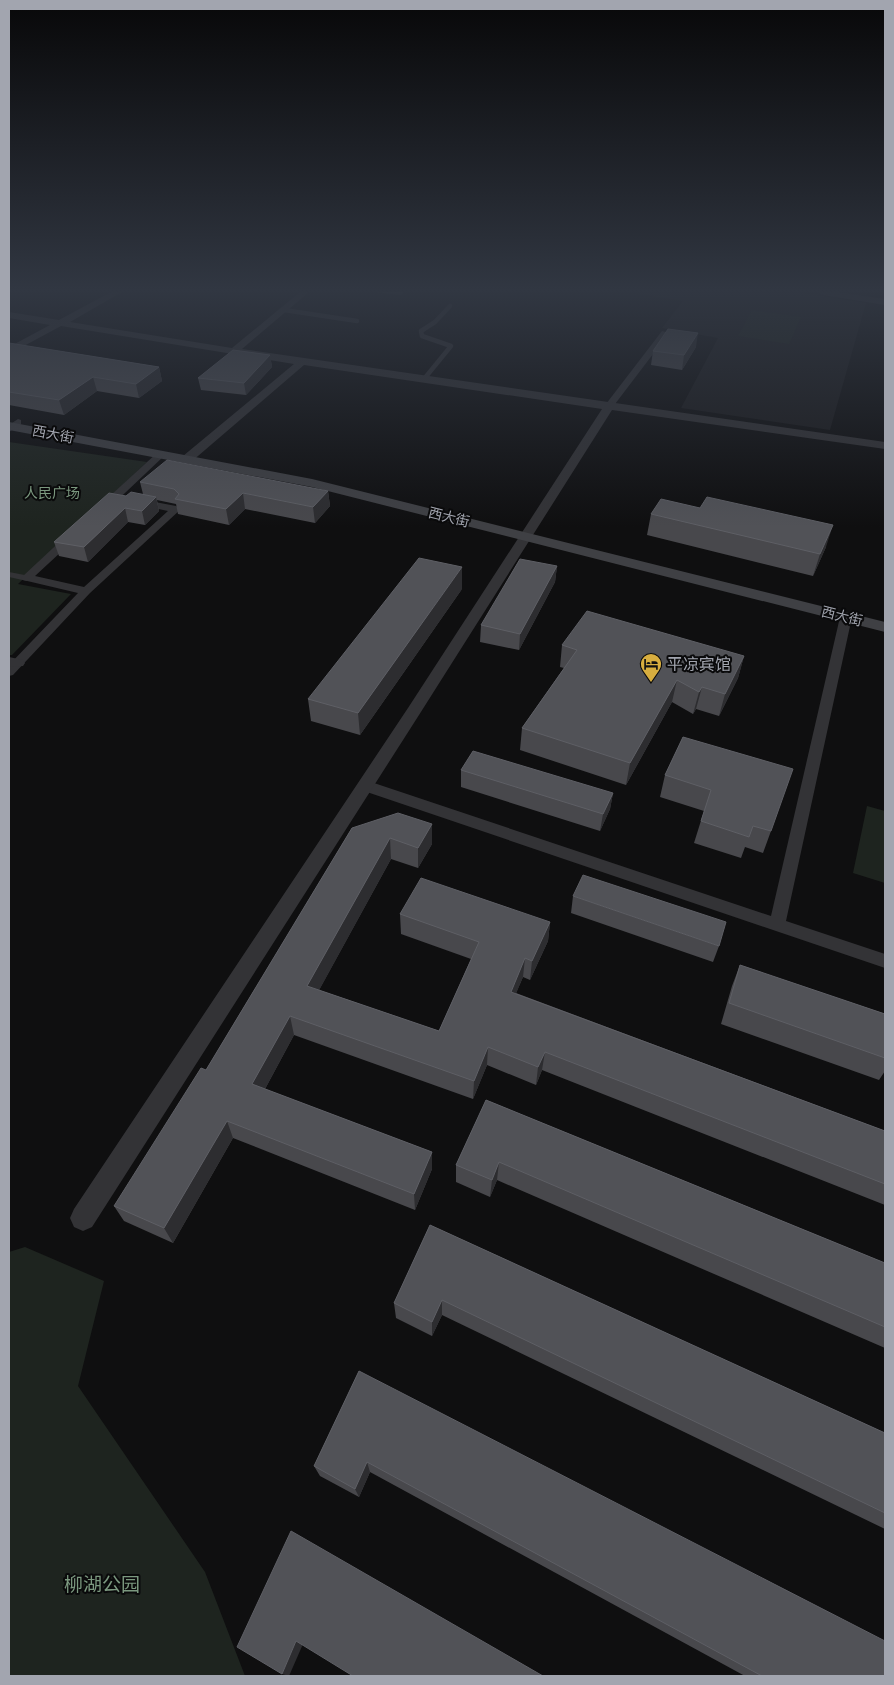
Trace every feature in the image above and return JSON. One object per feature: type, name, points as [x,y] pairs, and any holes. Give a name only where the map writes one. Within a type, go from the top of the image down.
[{"type":"main road","name":"西大街","points":[[11,425],[161,454],[189,457]]},
{"type":"main road","name":"西大街","points":[[11,425],[189,457],[312,483],[885,620]]},
{"type":"main road","name":"西大街","points":[[529,534],[885,627]]},
{"type":"street","points":[[189,457],[292,371]]},
{"type":"street","points":[[364,371],[885,446]]},
{"type":"street","points":[[84,1218],[529,534],[609,406],[636,371]]},
{"type":"street","points":[[93,517],[161,454]]},
{"type":"street","points":[[12,666],[86,592],[176,509],[115,497]]},
{"type":"street","points":[[27,578],[78,531]]},
{"type":"street","points":[[9,575],[86,592]]},
{"type":"street","points":[[777,926],[846,617]]},
{"type":"street","points":[[366,786],[885,961]]},
{"type":"lane","points":[[424,379],[431,371]]},
{"type":"shaded area","points":[[701,371],[847,371],[830,430],[681,408]]},
{"type":"green space","name":"人民广场","points":[[9,442],[147,462],[18,584],[71,594],[12,655],[9,655]]},
{"type":"green space","points":[[867,806],[885,811],[885,883],[853,873]]},
{"type":"green space","name":"柳湖公园","points":[[25,1247],[104,1281],[78,1386],[205,1572],[245,1676],[9,1676],[9,1252]]},
{"type":"building","points":[[9,371],[154,371],[136,384],[93,377],[59,400],[9,392]]},
{"type":"building","points":[[207,371],[255,371],[244,383],[198,378]]},
{"type":"building","points":[[167,460],[328,491],[313,507],[243,493],[226,509],[175,499],[179,494],[174,489],[140,482]]},
{"type":"building","points":[[131,492],[156,497],[142,511],[125,508],[84,547],[54,542],[109,493],[126,496]]},
{"type":"building","points":[[707,497],[833,525],[820,554],[651,514],[661,499],[700,508]]},
{"type":"building","points":[[419,558],[462,567],[358,713],[308,699]]},
{"type":"building","points":[[520,559],[557,566],[520,634],[481,625]]},
{"type":"building","points":[[587,611],[744,656],[725,694],[702,687],[699,692],[677,680],[630,763],[522,728],[577,650],[562,645]]},
{"type":"building","points":[[683,737],[793,769],[771,831],[753,826],[749,837],[701,821],[711,790],[665,775]]},
{"type":"building","points":[[473,751],[613,793],[603,814],[461,770]]},
{"type":"building","points":[[398,813],[432,824],[418,848],[390,838],[307,986],[439,1031],[479,942],[400,914],[421,878],[550,922],[532,961],[525,958],[511,992],[885,1131],[885,1184],[545,1052],[538,1067],[488,1047],[474,1081],[290,1016],[252,1084],[432,1152],[414,1194],[227,1121],[164,1228],[114,1206],[201,1068],[206,1070],[352,828]]},
{"type":"building","points":[[583,875],[726,922],[719,946],[573,896]]},
{"type":"building","points":[[740,965],[885,1014],[885,1058],[729,1003]]},
{"type":"building","points":[[486,1100],[885,1263],[885,1327],[499,1162],[492,1180],[456,1165]]},
{"type":"building","points":[[430,1225],[885,1433],[885,1513],[442,1300],[432,1322],[394,1303]]},
{"type":"building","points":[[359,1371],[885,1641],[885,1676],[762,1676],[367,1462],[355,1489],[314,1466]]},
{"type":"building","points":[[291,1531],[543,1676],[353,1676],[296,1641],[282,1674],[237,1647]]},
{"type":"place","name":"平凉宾馆","points":[[651,683]]}]
